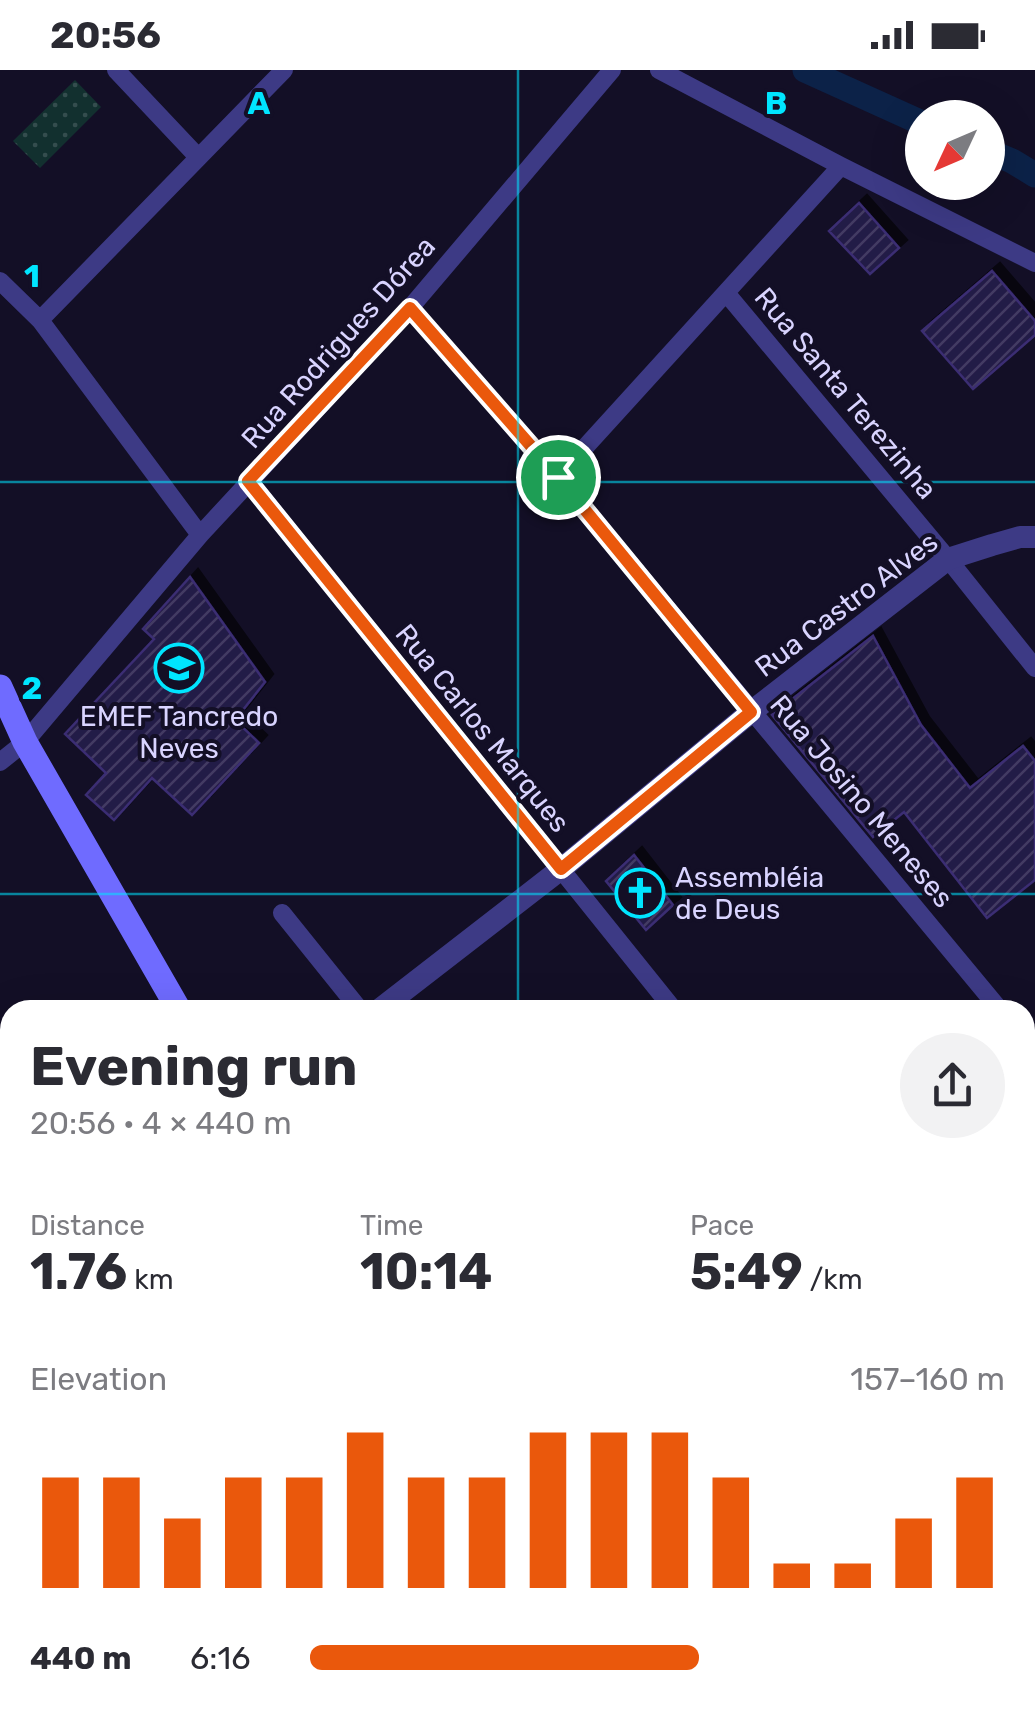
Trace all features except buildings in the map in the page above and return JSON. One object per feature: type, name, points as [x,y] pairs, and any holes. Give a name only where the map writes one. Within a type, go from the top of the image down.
[{"type":"main road","points":[[0,687],[26,742],[173,1000]]},
{"type":"street","points":[[116,70],[198,157]]},
{"type":"street","points":[[40,320],[284,70]]},
{"type":"street","name":"Rua Rodrigues Dórea","points":[[0,762],[26,742],[200,535],[410,308],[612,70]]},
{"type":"street","points":[[659,70],[1035,263]]},
{"type":"street","points":[[558,477],[841,166]]},
{"type":"street","points":[[0,281],[40,320],[200,535]]},
{"type":"street","name":"Rua Santa Terezinha","points":[[727,294],[1035,668]]},
{"type":"street","name":"Rua Josino Meneses","points":[[410,308],[558,477],[992,1000]]},
{"type":"street","name":"Rua Carlos Marques","points":[[248,481],[666,1000]]},
{"type":"street","name":"Rua Castro Alves","points":[[392,1000],[561,869],[751,712],[948,560],[992,544],[1035,537]]},
{"type":"street","points":[[282,913],[352,1000]]},
{"type":"green space","points":[[75,80],[101,107],[40,168],[13,141]]},
{"type":"waterway","points":[[805,70],[905,115]]},
{"type":"waterway","points":[[1005,158],[1035,175]]},
{"type":"place","name":"EMEF Tancredo Neves","points":[[179,668]]},
{"type":"place","name":"Assembléia de Deus","points":[[640,893]]},
{"type":"route","points":[[410,308],[558,477],[751,712],[561,869],[248,481],[410,308]]}]
